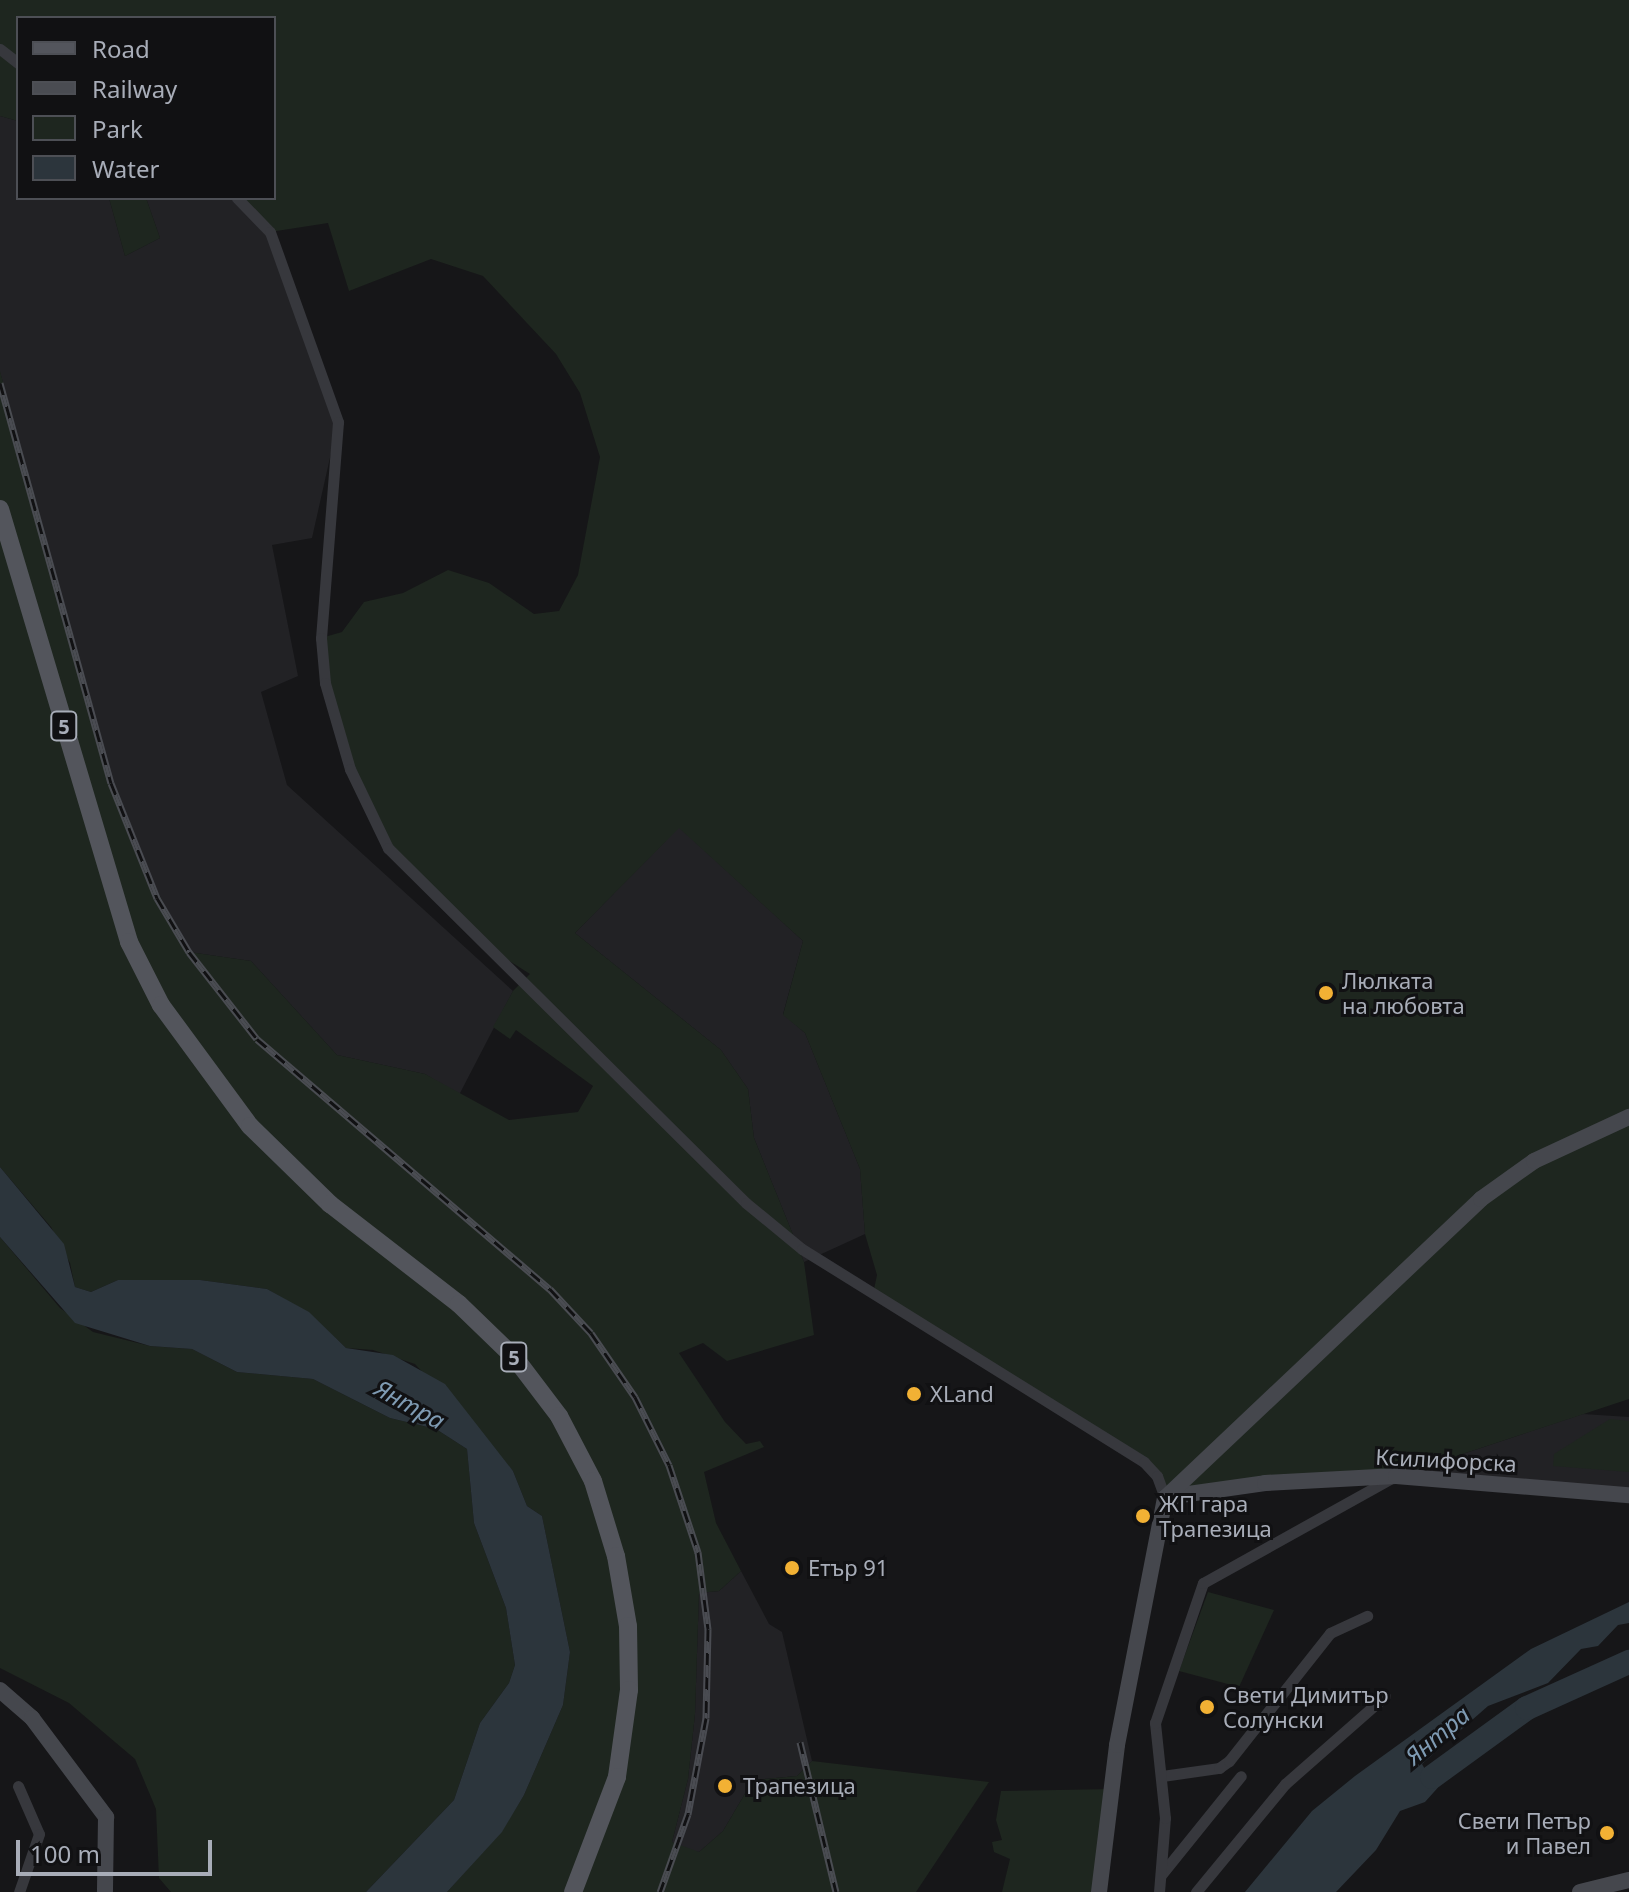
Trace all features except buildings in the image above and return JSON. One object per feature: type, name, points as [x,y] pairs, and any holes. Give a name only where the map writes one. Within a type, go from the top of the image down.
[{"type":"main road","name":"5","points":[[0,509],[129,942],[161,1005],[250,1126],[330,1204],[459,1304],[515,1358],[559,1416],[593,1481],[616,1556],[628,1626],[629,1690],[617,1777],[573,1892]]},
{"type":"street","points":[[0,49],[16,61]]},
{"type":"street","points":[[239,200],[270,232],[338,422],[321,638],[325,683],[350,769],[388,848],[746,1203],[802,1249],[1144,1462],[1157,1476],[1165,1498],[1117,1745],[1099,1892]]},
{"type":"street","points":[[1165,1498],[1481,1199],[1534,1161],[1629,1117]]},
{"type":"street","points":[[1159,1892],[1162,1776],[1155,1723],[1203,1583],[1396,1476]]},
{"type":"street","name":"Ксилифорска","points":[[1165,1498],[1265,1483],[1396,1476],[1629,1495]]},
{"type":"street","points":[[1162,1776],[1219,1768],[1229,1761],[1330,1633],[1367,1616]]},
{"type":"street","points":[[0,1690],[32,1718],[106,1817],[105,1892]]},
{"type":"street","points":[[1196,1892],[1285,1784],[1385,1696]]},
{"type":"street","points":[[1161,1876],[1241,1776]]},
{"type":"street","points":[[18,1786],[39,1834],[19,1892]]},
{"type":"street","points":[[1580,1892],[1629,1880]]},
{"type":"shaded area","points":[[0,116],[16,120],[16,200],[110,200],[125,256],[160,238],[147,200],[239,200],[270,232],[338,422],[312,538],[272,545],[298,676],[261,692],[287,785],[513,991],[459,1095],[425,1074],[337,1055],[251,961],[189,952],[157,898],[111,783],[0,372]]},
{"type":"shaded area","points":[[679,827],[803,941],[783,1014],[805,1033],[860,1169],[865,1234],[804,1262],[754,1138],[748,1089],[721,1050],[575,933]]},
{"type":"shaded area","points":[[1583,1414],[1629,1417],[1629,1500],[1396,1476]]},
{"type":"shaded area","points":[[741,1571],[769,1624],[782,1632],[812,1761],[797,1776],[753,1780],[723,1831],[699,1852],[683,1850],[672,1842],[688,1779],[695,1714],[699,1593],[719,1591]]},
{"type":"green space","points":[[0,0],[1629,0],[1629,1399],[1396,1476],[1165,1498],[1157,1476],[873,1294],[877,1275],[865,1234],[860,1169],[805,1033],[783,1015],[803,941],[679,828],[575,933],[721,1050],[748,1089],[754,1138],[804,1262],[814,1335],[727,1361],[703,1343],[679,1353],[725,1422],[746,1444],[760,1441],[764,1447],[704,1472],[716,1523],[741,1571],[719,1591],[699,1593],[695,1714],[688,1779],[672,1842],[699,1852],[723,1831],[753,1780],[797,1776],[812,1761],[989,1782],[916,1892],[447,1892],[502,1831],[524,1795],[563,1705],[570,1652],[542,1516],[527,1506],[513,1471],[415,1364],[373,1350],[346,1348],[309,1313],[267,1289],[200,1280],[118,1280],[91,1292],[75,1287],[70,1263],[51,1227],[0,1167],[0,371],[111,783],[135,848],[189,952],[251,961],[337,1055],[425,1074],[509,1120],[578,1112],[593,1086],[516,1030],[510,1039],[493,1027],[513,991],[530,974],[481,943],[388,848],[336,725],[321,638],[342,632],[364,602],[403,593],[448,570],[489,583],[534,614],[559,611],[578,575],[600,457],[580,393],[556,354],[483,276],[431,259],[349,291],[328,223],[270,232],[239,200],[276,200],[276,16],[16,16],[16,120],[0,116]]},
{"type":"green space","points":[[110,200],[147,200],[160,238],[125,256]]},
{"type":"green space","points":[[0,1237],[60,1308],[93,1332],[150,1346],[192,1349],[237,1372],[313,1379],[390,1418],[436,1429],[467,1449],[474,1523],[506,1608],[515,1665],[509,1683],[480,1723],[454,1800],[366,1892],[171,1892],[159,1878],[156,1809],[135,1759],[69,1703],[0,1668]]},
{"type":"green space","points":[[1610,1419],[1629,1421],[1629,1472],[1553,1466],[1554,1454]]},
{"type":"green space","points":[[1208,1592],[1274,1610],[1239,1687],[1179,1671]]},
{"type":"green space","points":[[1114,1789],[1099,1892],[1002,1892],[1010,1859],[994,1852],[992,1842],[1002,1840],[996,1820],[1001,1791]]},
{"type":"water","name":"Янтра","points":[[0,1167],[64,1244],[75,1287],[91,1292],[118,1280],[200,1280],[267,1289],[309,1312],[346,1348],[393,1355],[445,1384],[513,1471],[527,1506],[542,1516],[570,1652],[563,1705],[524,1795],[502,1832],[447,1892],[366,1892],[454,1800],[480,1723],[509,1683],[515,1665],[506,1608],[474,1523],[467,1449],[436,1429],[390,1418],[313,1379],[237,1372],[192,1349],[150,1346],[75,1323],[0,1237]]},
{"type":"water","name":"Янтра","points":[[1629,1602],[1629,1623],[1618,1625],[1598,1646],[1581,1649],[1548,1683],[1488,1706],[1422,1764],[1427,1773],[1456,1756],[1460,1763],[1425,1802],[1400,1811],[1376,1850],[1336,1892],[1245,1892],[1312,1811],[1355,1776],[1531,1649]]},
{"type":"waterway","points":[[1432,1777],[1527,1708],[1629,1662]]},
{"type":"railway","points":[[0,383],[111,783],[157,898],[189,952],[257,1039],[550,1289],[591,1333],[635,1397],[669,1465],[698,1552],[708,1629],[706,1718],[688,1814],[660,1892]]},
{"type":"railway","points":[[800,1742],[836,1892]]},
{"type":"place","name":"Люлката на любовта","points":[[1326,993]]},
{"type":"place","name":"XLand","points":[[914,1394]]},
{"type":"place","name":"ЖП гара Трапезица","points":[[1143,1516]]},
{"type":"place","name":"Етър 91","points":[[792,1568]]},
{"type":"place","name":"Свети Димитър Солунски","points":[[1207,1707]]},
{"type":"place","name":"Трапезица","points":[[725,1786]]},
{"type":"place","name":"Свети Петър и Павел","points":[[1607,1833]]}]
